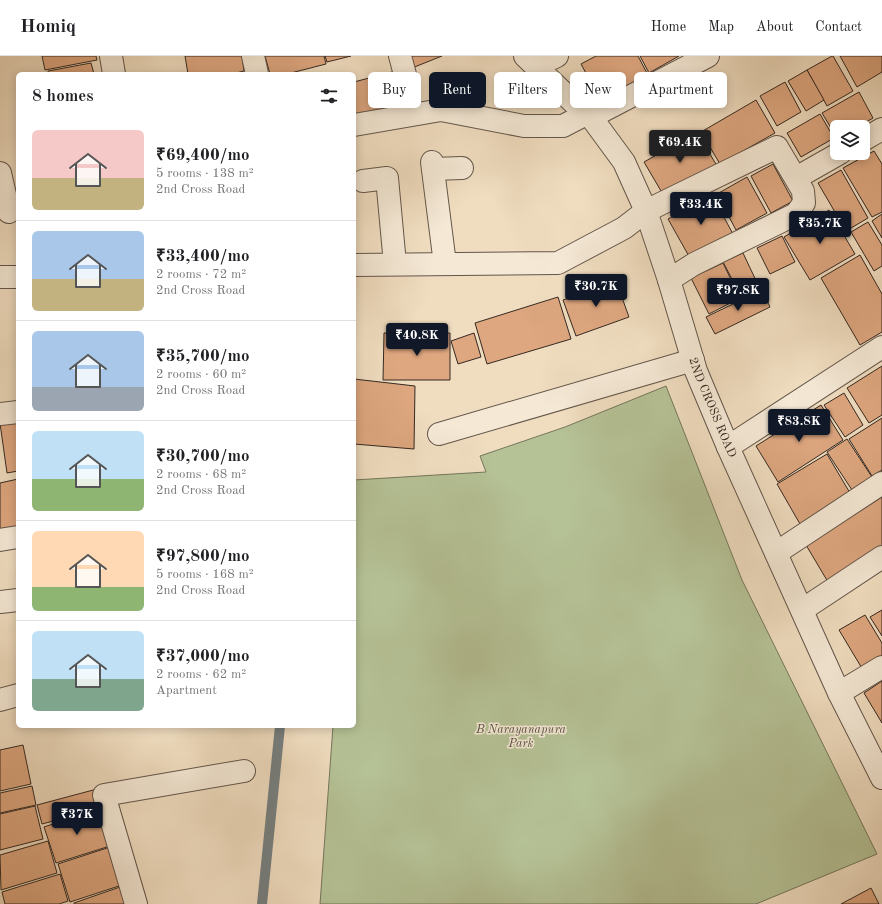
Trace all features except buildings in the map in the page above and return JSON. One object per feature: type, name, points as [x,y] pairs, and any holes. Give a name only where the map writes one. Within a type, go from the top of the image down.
[{"type":"street","points":[[111,56],[114,72]]},
{"type":"street","points":[[253,56],[257,72]]},
{"type":"street","points":[[400,56],[404,72]]},
{"type":"street","points":[[531,61],[557,56]]},
{"type":"street","points":[[356,125],[441,110],[524,126],[563,126],[589,116],[708,56]]},
{"type":"street","name":"2ND CROSS ROAD","points":[[531,61],[589,116],[624,162],[646,211],[693,360],[728,447],[839,692],[882,778]]},
{"type":"street","points":[[870,136],[882,129]]},
{"type":"street","points":[[356,265],[558,263],[624,228],[646,211],[777,147],[803,191],[804,203],[796,214],[694,264],[669,280]]},
{"type":"street","points":[[796,178],[830,159]]},
{"type":"street","points":[[445,264],[432,165],[462,168]]},
{"type":"street","points":[[0,173],[9,212]]},
{"type":"street","points":[[363,181],[387,178],[395,264]]},
{"type":"street","points":[[0,277],[16,277]]},
{"type":"street","points":[[728,447],[882,347]]},
{"type":"street","points":[[439,434],[693,360]]},
{"type":"street","points":[[0,414],[16,412]]},
{"type":"street","points":[[776,553],[882,483]]},
{"type":"street","points":[[0,540],[16,537]]},
{"type":"street","points":[[802,610],[882,557]]},
{"type":"street","points":[[0,602],[16,600]]},
{"type":"street","points":[[839,692],[882,667]]},
{"type":"street","points":[[0,700],[16,696]]},
{"type":"street","points":[[136,904],[104,795],[244,772]]},
{"type":"green space","name":"B Narayanapura Park","points":[[666,386],[742,580],[877,854],[756,904],[320,904],[333,728],[356,728],[356,480],[486,472],[480,456],[565,427]]},
{"type":"waterway","points":[[262,904],[280,728]]}]
